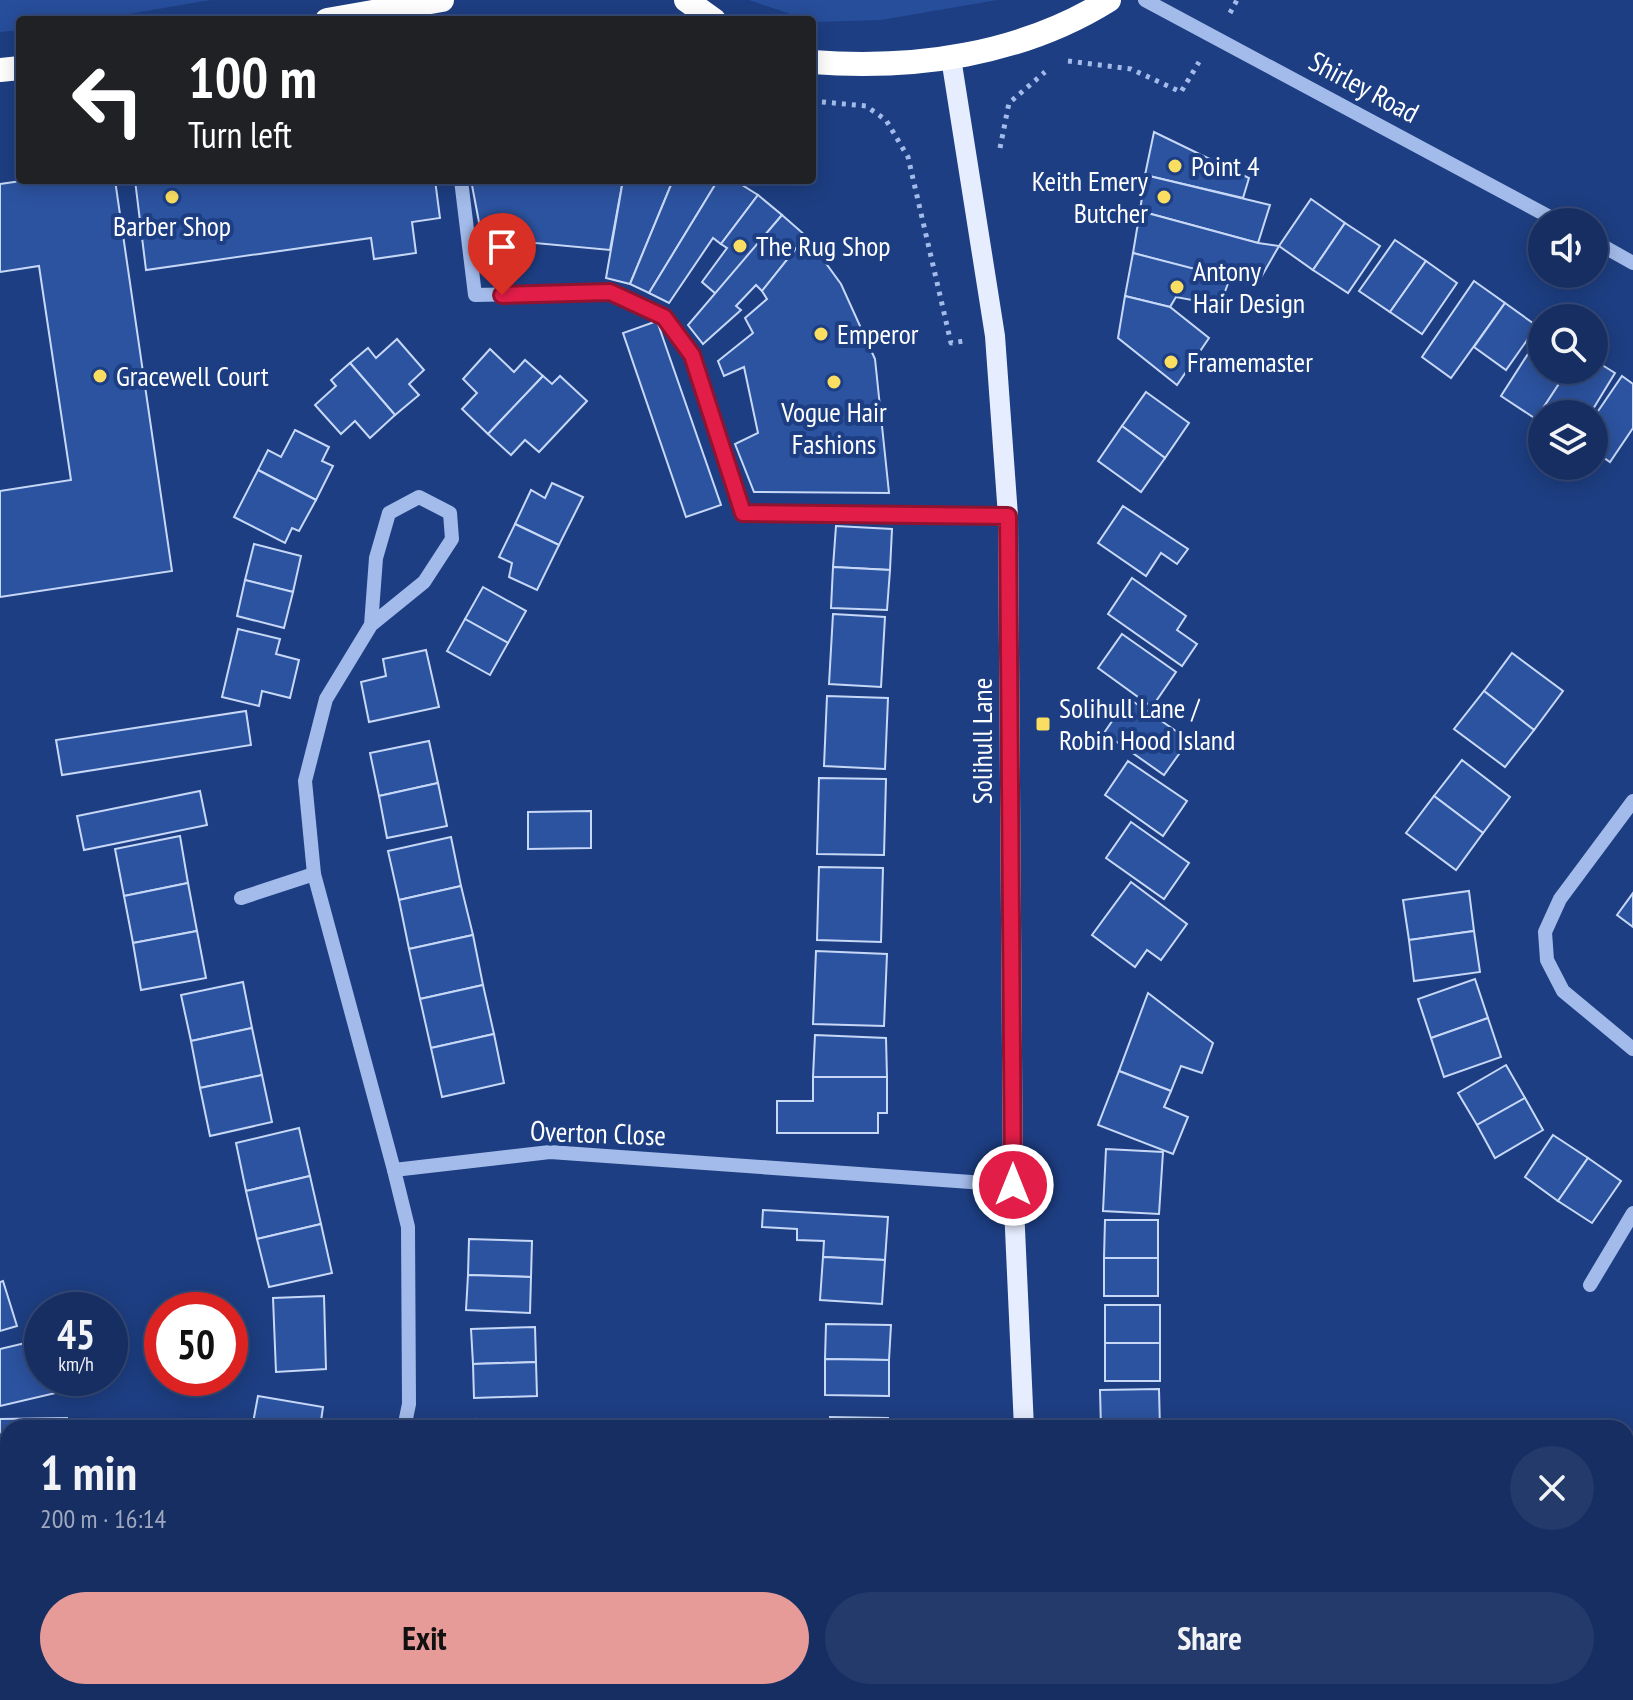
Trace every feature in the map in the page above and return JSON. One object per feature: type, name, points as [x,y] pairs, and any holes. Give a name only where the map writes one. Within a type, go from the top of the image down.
[{"type":"highway","points":[[350,16],[440,0]]},
{"type":"highway","points":[[686,0],[708,16]]},
{"type":"highway","points":[[816,62],[855,65],[951,58],[1034,39],[1109,0]]},
{"type":"main road","name":"Solihull Lane","points":[[951,58],[995,336],[1008,516],[1013,1185],[1024,1420]]},
{"type":"street","name":"Shirley Road","points":[[1145,0],[1533,208]]},
{"type":"street","points":[[461,184],[475,295],[610,292],[664,317],[692,355],[743,513],[1008,516]]},
{"type":"street","points":[[1608,249],[1633,263]]},
{"type":"street","points":[[371,625],[376,558],[389,513],[419,497],[450,513],[452,539],[424,582],[371,625],[326,699],[305,781],[314,874],[408,1227],[409,1404],[406,1420]]},
{"type":"street","points":[[1633,801],[1560,899],[1545,932],[1547,960],[1563,991],[1633,1049]]},
{"type":"street","points":[[241,898],[314,874]]},
{"type":"street","name":"Overton Close","points":[[394,1170],[550,1152],[1013,1185]]},
{"type":"street","points":[[1590,1285],[1633,1213]]},
{"type":"path","points":[[1064,60],[1131,69],[1181,92],[1237,0]]},
{"type":"path","points":[[998,156],[1009,103],[1051,68]]},
{"type":"path","points":[[816,101],[866,106],[886,120],[908,157],[951,343],[995,336]]},
{"type":"shaded area","points":[[0,0],[210,0],[117,16],[16,16],[16,30],[0,32]]},
{"type":"shaded area","points":[[749,0],[997,0],[881,20],[816,22],[816,16],[796,16]]},
{"type":"building","points":[[1154,132],[1249,178],[1243,198],[1145,175]]},
{"type":"building","points":[[1145,175],[1270,205],[1258,243],[1140,211]]},
{"type":"building","name":"Gracewell Court","points":[[0,184],[116,184],[172,571],[0,597],[0,491],[71,480],[39,266],[0,272]]},
{"type":"building","points":[[135,184],[436,184],[440,218],[412,222],[416,253],[374,259],[371,238],[146,270]]},
{"type":"building","points":[[472,184],[622,184],[610,250],[482,238]]},
{"type":"building","points":[[622,184],[671,184],[630,284],[606,278]]},
{"type":"building","points":[[671,184],[716,184],[649,293],[630,284]]},
{"type":"building","points":[[716,184],[740,184],[758,195],[721,244],[713,238],[669,303],[649,293]]},
{"type":"building","name":"The Rug Shop","points":[[758,195],[782,215],[716,294],[702,282],[727,248],[721,244]]},
{"type":"building","points":[[1311,199],[1345,223],[1313,270],[1279,246]]},
{"type":"building","points":[[1140,211],[1279,246],[1256,286],[1133,253]]},
{"type":"building","points":[[782,215],[806,236],[762,291],[756,285],[736,306],[741,310],[703,344],[688,325]]},
{"type":"building","points":[[1345,223],[1380,246],[1348,293],[1313,270]]},
{"type":"building","points":[[806,236],[841,284],[875,359],[889,493],[754,492],[735,444],[758,433],[744,367],[724,376],[718,361],[753,333],[745,318],[767,299],[762,291]]},
{"type":"building","points":[[1395,240],[1426,261],[1390,312],[1359,291]]},
{"type":"building","name":"Antony Hair Design","points":[[1133,253],[1230,278],[1220,305],[1176,297],[1170,307],[1125,296]]},
{"type":"building","points":[[1426,261],[1457,283],[1422,334],[1390,312]]},
{"type":"building","points":[[1474,281],[1505,303],[1451,378],[1422,357]]},
{"type":"building","name":"Framemaster","points":[[1125,296],[1170,307],[1209,338],[1177,385],[1118,338]]},
{"type":"building","points":[[1505,303],[1528,320],[1528,339],[1506,370],[1474,347]]},
{"type":"building","points":[[657,321],[721,505],[686,517],[623,333]]},
{"type":"building","points":[[397,339],[424,370],[409,384],[419,395],[395,415],[350,363],[368,348],[376,358]]},
{"type":"building","points":[[490,349],[514,372],[525,360],[543,376],[488,434],[462,409],[477,393],[463,379]]},
{"type":"building","points":[[1528,354],[1528,384],[1559,384],[1548,400],[1528,400],[1528,414],[1501,396]]},
{"type":"building","points":[[350,363],[395,415],[370,438],[355,421],[341,434],[315,405],[336,386],[331,380]]},
{"type":"building","points":[[1608,369],[1615,373],[1599,400],[1548,400],[1559,384],[1608,384]]},
{"type":"building","points":[[543,376],[552,384],[560,376],[587,401],[539,452],[525,440],[511,455],[488,434]]},
{"type":"building","points":[[1622,376],[1633,384],[1633,428],[1610,462],[1608,400]]},
{"type":"building","points":[[1146,392],[1189,423],[1165,458],[1122,426]]},
{"type":"building","points":[[1122,426],[1165,458],[1141,492],[1098,461]]},
{"type":"building","points":[[295,430],[329,447],[322,461],[333,466],[316,500],[258,470],[268,450],[281,457]]},
{"type":"building","points":[[258,470],[316,500],[299,531],[292,528],[285,543],[234,517]]},
{"type":"building","points":[[552,483],[583,497],[559,545],[515,524],[531,490],[545,498]]},
{"type":"building","points":[[1123,506],[1188,549],[1177,564],[1161,553],[1146,576],[1098,543]]},
{"type":"building","points":[[515,524],[559,545],[537,590],[509,577],[512,563],[499,557]]},
{"type":"building","points":[[836,526],[892,529],[890,570],[833,567]]},
{"type":"building","points":[[254,544],[301,556],[293,592],[245,580]]},
{"type":"building","points":[[833,567],[890,570],[887,610],[831,608]]},
{"type":"building","points":[[1132,578],[1186,616],[1177,630],[1197,644],[1182,666],[1108,614]]},
{"type":"building","points":[[245,580],[293,592],[284,628],[237,616]]},
{"type":"building","points":[[483,587],[526,611],[508,643],[465,619]]},
{"type":"building","points":[[833,614],[885,617],[881,687],[829,684]]},
{"type":"building","points":[[465,619],[508,643],[490,675],[447,651]]},
{"type":"building","points":[[238,629],[280,639],[276,654],[299,660],[290,698],[262,691],[259,706],[222,697]]},
{"type":"building","points":[[1122,634],[1176,672],[1152,707],[1098,668]]},
{"type":"building","points":[[426,650],[439,707],[369,722],[361,682],[386,676],[383,659]]},
{"type":"building","points":[[1512,653],[1563,691],[1534,730],[1484,691]]},
{"type":"building","points":[[1484,691],[1534,730],[1505,767],[1454,729]]},
{"type":"building","points":[[827,696],[888,698],[885,769],[824,766]]},
{"type":"building","points":[[1128,698],[1189,740],[1164,775],[1104,733]]},
{"type":"building","points":[[246,711],[251,745],[62,775],[56,740]]},
{"type":"building","points":[[429,741],[438,783],[379,796],[370,753]]},
{"type":"building","points":[[1462,760],[1510,797],[1483,833],[1434,796]]},
{"type":"building","points":[[1128,761],[1187,801],[1163,836],[1105,795]]},
{"type":"building","points":[[819,778],[886,779],[884,855],[817,854]]},
{"type":"building","points":[[438,783],[447,826],[387,838],[379,796]]},
{"type":"building","points":[[200,791],[207,825],[84,850],[77,816]]},
{"type":"building","points":[[1434,796],[1483,833],[1456,870],[1406,833]]},
{"type":"building","points":[[591,811],[591,848],[528,849],[528,812]]},
{"type":"building","points":[[1131,822],[1189,863],[1164,899],[1106,858]]},
{"type":"building","points":[[180,836],[188,883],[124,896],[115,849]]},
{"type":"building","points":[[451,837],[461,886],[399,900],[388,851]]},
{"type":"building","points":[[819,867],[883,868],[881,942],[817,940]]},
{"type":"building","points":[[1131,882],[1187,924],[1161,960],[1147,950],[1135,967],[1092,935]]},
{"type":"building","points":[[188,883],[197,931],[133,943],[124,896]]},
{"type":"building","points":[[461,886],[473,935],[409,949],[399,900]]},
{"type":"building","points":[[1469,891],[1474,931],[1409,940],[1403,900]]},
{"type":"building","points":[[1633,893],[1633,927],[1617,915]]},
{"type":"building","points":[[197,931],[206,978],[141,990],[133,943]]},
{"type":"building","points":[[1474,931],[1480,972],[1414,981],[1409,940]]},
{"type":"building","points":[[473,935],[483,985],[420,999],[409,949]]},
{"type":"building","points":[[816,951],[887,954],[884,1026],[813,1024]]},
{"type":"building","points":[[1475,979],[1488,1018],[1431,1038],[1418,999]]},
{"type":"building","points":[[243,982],[252,1028],[191,1041],[181,995]]},
{"type":"building","points":[[483,985],[494,1034],[431,1048],[420,999]]},
{"type":"building","points":[[1148,993],[1213,1043],[1202,1073],[1181,1066],[1171,1091],[1119,1071]]},
{"type":"building","points":[[1488,1018],[1501,1057],[1444,1077],[1431,1038]]},
{"type":"building","points":[[252,1028],[262,1075],[200,1088],[191,1041]]},
{"type":"building","points":[[494,1034],[504,1083],[442,1097],[431,1048]]},
{"type":"building","points":[[815,1035],[886,1038],[887,1077],[813,1077]]},
{"type":"building","points":[[1506,1065],[1525,1098],[1477,1125],[1458,1093]]},
{"type":"building","points":[[1119,1071],[1171,1091],[1164,1107],[1188,1117],[1173,1154],[1098,1125]]},
{"type":"building","points":[[262,1075],[272,1122],[210,1136],[200,1088]]},
{"type":"building","points":[[813,1077],[887,1077],[887,1113],[878,1113],[878,1133],[777,1133],[777,1101],[813,1101]]},
{"type":"building","points":[[1525,1098],[1543,1130],[1495,1158],[1477,1125]]},
{"type":"building","points":[[299,1128],[310,1176],[246,1191],[236,1143]]},
{"type":"building","points":[[1553,1135],[1588,1158],[1558,1201],[1525,1177]]},
{"type":"building","points":[[1106,1149],[1163,1152],[1159,1214],[1103,1211]]},
{"type":"building","points":[[1588,1158],[1621,1181],[1592,1223],[1558,1201]]},
{"type":"building","points":[[310,1176],[321,1224],[257,1239],[246,1191]]},
{"type":"building","points":[[763,1210],[888,1217],[885,1260],[823,1257],[824,1241],[797,1240],[797,1229],[762,1227]]},
{"type":"building","points":[[1105,1220],[1158,1220],[1158,1258],[1104,1258]]},
{"type":"building","points":[[321,1224],[332,1273],[269,1287],[257,1239]]},
{"type":"building","points":[[469,1239],[532,1241],[531,1277],[468,1275]]},
{"type":"building","points":[[823,1257],[885,1260],[882,1304],[820,1300]]},
{"type":"building","points":[[1104,1258],[1158,1258],[1158,1296],[1104,1296]]},
{"type":"building","points":[[468,1275],[531,1277],[530,1313],[466,1310]]},
{"type":"building","points":[[3,1281],[17,1326],[0,1331],[0,1282]]},
{"type":"building","points":[[324,1296],[326,1369],[276,1372],[273,1298]]},
{"type":"building","points":[[1105,1305],[1160,1305],[1160,1343],[1105,1343]]},
{"type":"building","points":[[826,1324],[891,1325],[889,1360],[825,1359]]},
{"type":"building","points":[[535,1327],[536,1362],[473,1364],[471,1329]]},
{"type":"building","points":[[24,1343],[24,1396],[43,1396],[0,1406],[0,1349]]},
{"type":"building","points":[[1105,1343],[1160,1343],[1160,1381],[1105,1381]]},
{"type":"building","points":[[825,1359],[889,1360],[889,1396],[825,1395]]},
{"type":"building","points":[[536,1362],[537,1396],[474,1398],[473,1364]]},
{"type":"building","points":[[1159,1389],[1160,1420],[1101,1420],[1100,1390]]},
{"type":"building","points":[[258,1396],[323,1407],[321,1420],[254,1420]]},
{"type":"building","points":[[830,1417],[888,1418],[888,1420],[830,1420]]},
{"type":"building","points":[[67,1418],[67,1420],[0,1420]]},
{"type":"place","name":"Point 4","points":[[1175,166]]},
{"type":"place","name":"Barber Shop","points":[[172,197]]},
{"type":"place","name":"Keith Emery Butcher","points":[[1164,197]]},
{"type":"place","name":"The Rug Shop","points":[[740,246]]},
{"type":"place","name":"Antony Hair Design","points":[[1177,287]]},
{"type":"place","name":"Emperor","points":[[821,334]]},
{"type":"place","name":"Framemaster","points":[[1171,362]]},
{"type":"place","name":"Gracewell Court","points":[[100,376]]},
{"type":"place","name":"Vogue Hair Fashions","points":[[834,382]]},
{"type":"place","name":"Solihull Lane / Robin Hood Island","points":[[1043,724]]},
{"type":"route","points":[[502,295],[610,292],[664,317],[692,355],[743,513],[1008,516],[1013,1185]]}]
